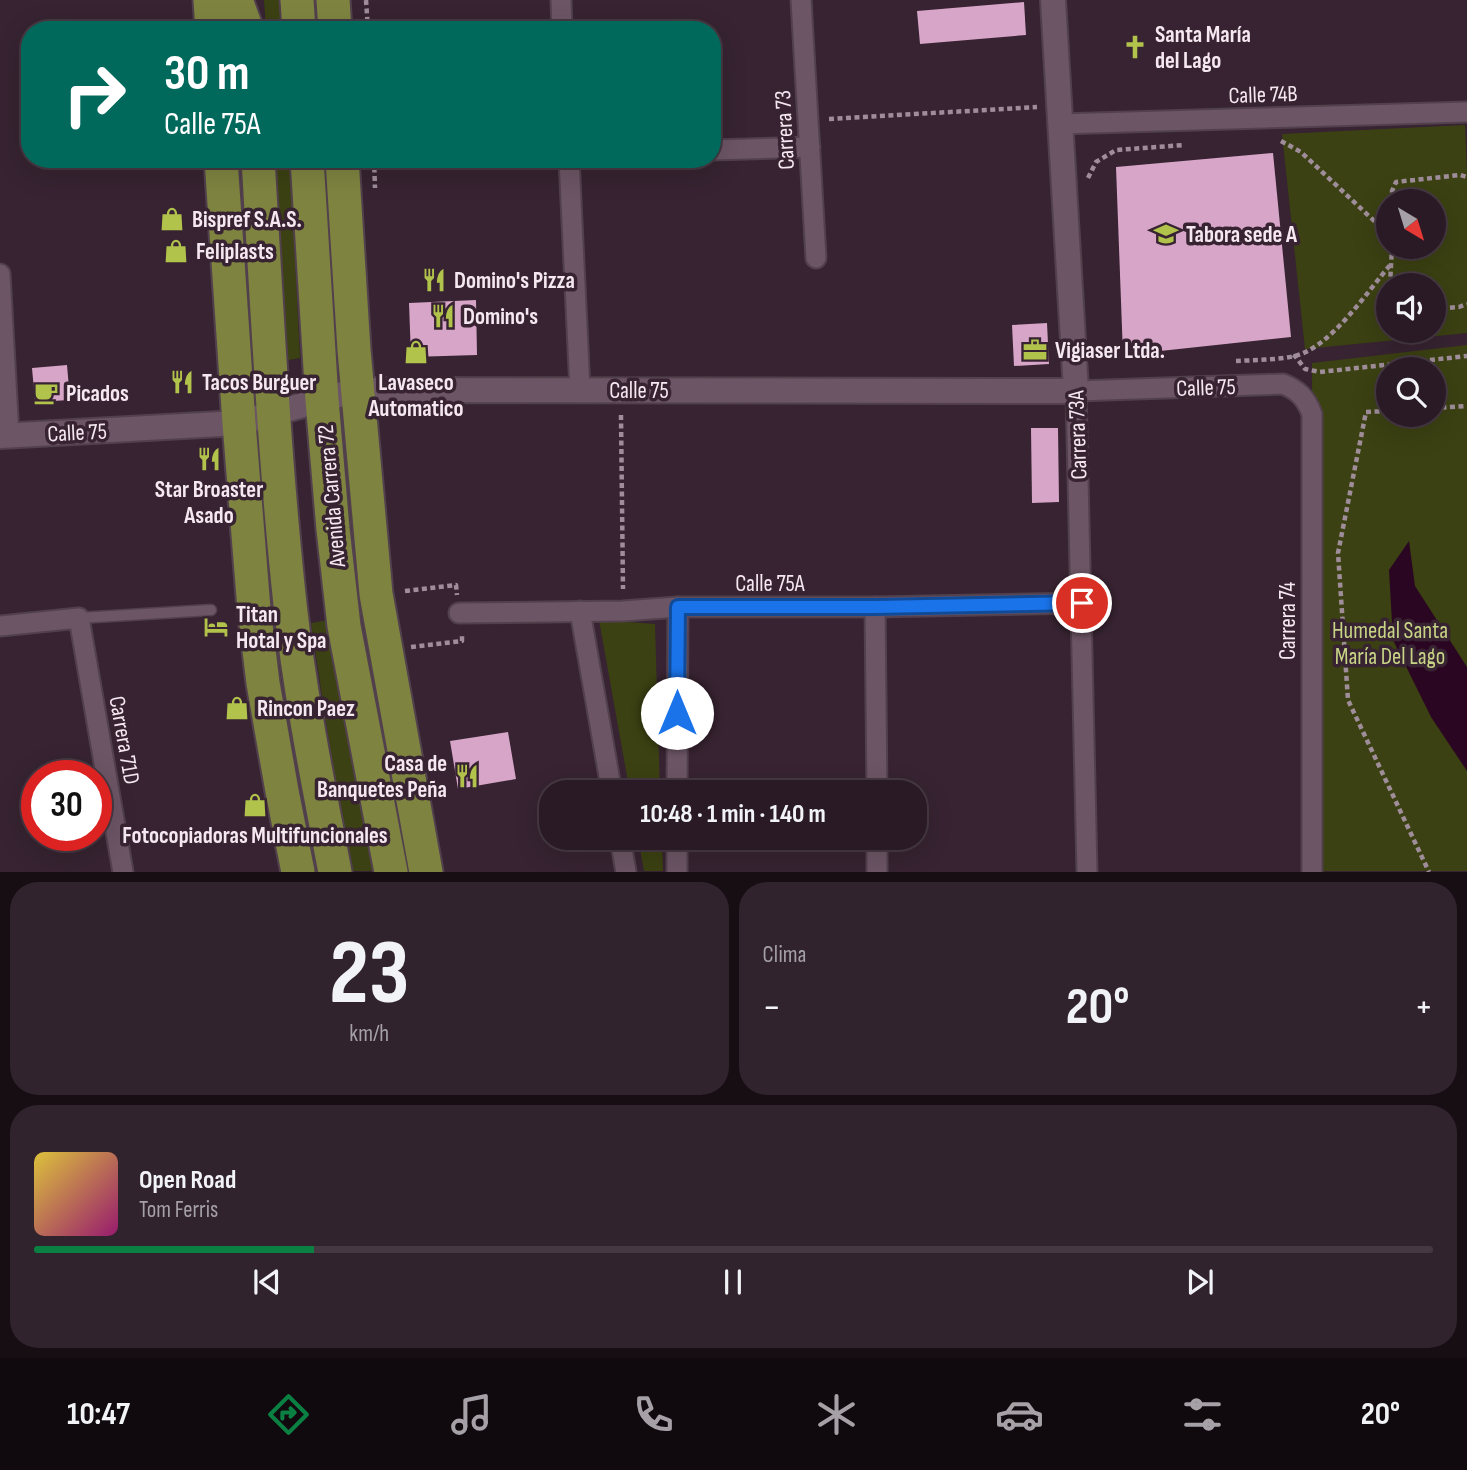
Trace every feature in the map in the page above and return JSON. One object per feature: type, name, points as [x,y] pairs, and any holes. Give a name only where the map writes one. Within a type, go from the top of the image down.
[{"type":"highway","points":[[210,0],[211,21]]},
{"type":"highway","points":[[236,0],[244,21]]},
{"type":"highway","points":[[248,0],[248,21]]},
{"type":"highway","points":[[297,0],[298,21]]},
{"type":"highway","points":[[333,0],[334,21]]},
{"type":"highway","points":[[222,168],[254,609],[263,683],[298,872]]},
{"type":"highway","points":[[259,168],[274,414],[291,617],[300,683],[335,872]]},
{"type":"highway","name":"Avenida Carrera 72","points":[[307,168],[322,400],[344,626],[391,872]]},
{"type":"highway","name":"Avenida Carrera 72","points":[[343,168],[376,594],[426,872]]},
{"type":"highway","points":[[314,872],[324,815]]},
{"type":"street","points":[[561,0],[562,21]]},
{"type":"street","name":"Carrera 73","points":[[801,0],[816,258]]},
{"type":"street","name":"Carrera 73A","points":[[1053,0],[1076,391],[1087,872]]},
{"type":"street","name":"Calle 74B","points":[[1060,115],[1467,112]]},
{"type":"street","points":[[721,150],[810,147]]},
{"type":"street","points":[[569,168],[580,390]]},
{"type":"street","points":[[0,274],[5,436]]},
{"type":"street","name":"Calle 75","points":[[5,436],[239,423],[358,390],[1076,391],[1283,384]]},
{"type":"street","name":"Carrera 74","points":[[1283,384],[1300,394],[1308,403],[1312,414],[1312,872]]},
{"type":"street","name":"Calle 75A","points":[[459,613],[623,611],[678,607],[1082,603]]},
{"type":"street","points":[[677,780],[678,607]]},
{"type":"street","points":[[875,607],[877,780]]},
{"type":"street","points":[[580,611],[610,780]]},
{"type":"street","points":[[0,626],[79,618]]},
{"type":"street","name":"Carrera 71D","points":[[79,618],[123,872]]},
{"type":"street","points":[[622,850],[626,872]]},
{"type":"street","points":[[677,850],[677,872]]},
{"type":"street","points":[[877,850],[877,872]]},
{"type":"lane","points":[[79,618],[211,610]]},
{"type":"path","points":[[366,0],[367,21]]},
{"type":"path","points":[[808,120],[1060,115]]},
{"type":"path","points":[[1273,140],[1284,142],[1301,152],[1376,223]]},
{"type":"path","points":[[1088,179],[1096,162],[1116,150],[1196,144]]},
{"type":"path","points":[[1393,189],[1396,182],[1460,175],[1467,177]]},
{"type":"path","points":[[1391,259],[1391,273]]},
{"type":"path","points":[[1229,362],[1295,356],[1317,347],[1332,334],[1391,264]]},
{"type":"path","points":[[1446,308],[1467,304]]},
{"type":"path","points":[[1295,356],[1305,369],[1320,372],[1467,356]]},
{"type":"path","points":[[1446,407],[1467,406]]},
{"type":"path","points":[[1376,412],[1366,412],[1338,553],[1348,700],[1429,872]]},
{"type":"path","points":[[621,415],[623,611]]},
{"type":"path","points":[[376,594],[456,585],[462,641],[385,650]]},
{"type":"green space","points":[[264,0],[282,0],[283,21],[265,21]]},
{"type":"green space","points":[[1465,125],[1467,333],[1446,335],[1446,273],[1376,273],[1376,342],[1305,349],[1282,134]]},
{"type":"green space","points":[[273,168],[290,168],[300,358],[283,361]]},
{"type":"green space","name":"Humedal Santa María Del Lago","points":[[1467,345],[1467,871],[1313,871],[1312,363]]},
{"type":"green space","points":[[328,620],[374,871],[352,871],[338,801],[311,623]]},
{"type":"green space","points":[[599,620],[655,624],[660,780],[628,780]]},
{"type":"green space","points":[[640,850],[662,850],[663,871],[644,871]]},
{"type":"shaded area","points":[[1409,541],[1415,586],[1467,667],[1467,771],[1431,717],[1393,640],[1389,570]]},
{"type":"building","points":[[1024,2],[1026,35],[920,44],[917,11]]},
{"type":"building","points":[[1273,153],[1291,337],[1123,355],[1116,167]]},
{"type":"building","points":[[476,300],[477,355],[411,357],[409,303]]},
{"type":"building","points":[[1047,323],[1049,364],[1014,366],[1012,325]]},
{"type":"building","points":[[67,365],[70,400],[35,402],[32,368]]},
{"type":"building","points":[[1031,428],[1058,428],[1059,502],[1032,503]]},
{"type":"building","points":[[508,732],[516,779],[458,789],[450,741]]},
{"type":"place","name":"Santa María del Lago","points":[[1135,47]]},
{"type":"place","name":"Bispref S.A.S.","points":[[172,219]]},
{"type":"place","name":"Tabora sede A","points":[[1166,234]]},
{"type":"place","name":"Feliplasts","points":[[176,251]]},
{"type":"place","name":"Domino's Pizza","points":[[434,280]]},
{"type":"place","name":"Domino's","points":[[443,316]]},
{"type":"place","name":"Vigiaser Ltda.","points":[[1035,350]]},
{"type":"place","name":"Lavaseco Automatico","points":[[416,352]]},
{"type":"place","name":"Tacos Burguer","points":[[182,382]]},
{"type":"place","name":"Picados","points":[[46,393]]},
{"type":"place","name":"Star Broaster Asado","points":[[209,459]]},
{"type":"place","name":"Titan Hotal y Spa","points":[[216,627]]},
{"type":"place","name":"Rincon Paez","points":[[237,708]]},
{"type":"place","name":"Casa de Banquetes Peña","points":[[467,776]]},
{"type":"place","name":"Fotocopiadoras Multifuncionales","points":[[255,805]]},
{"type":"route","points":[[677,713],[678,607],[1082,603]]}]
